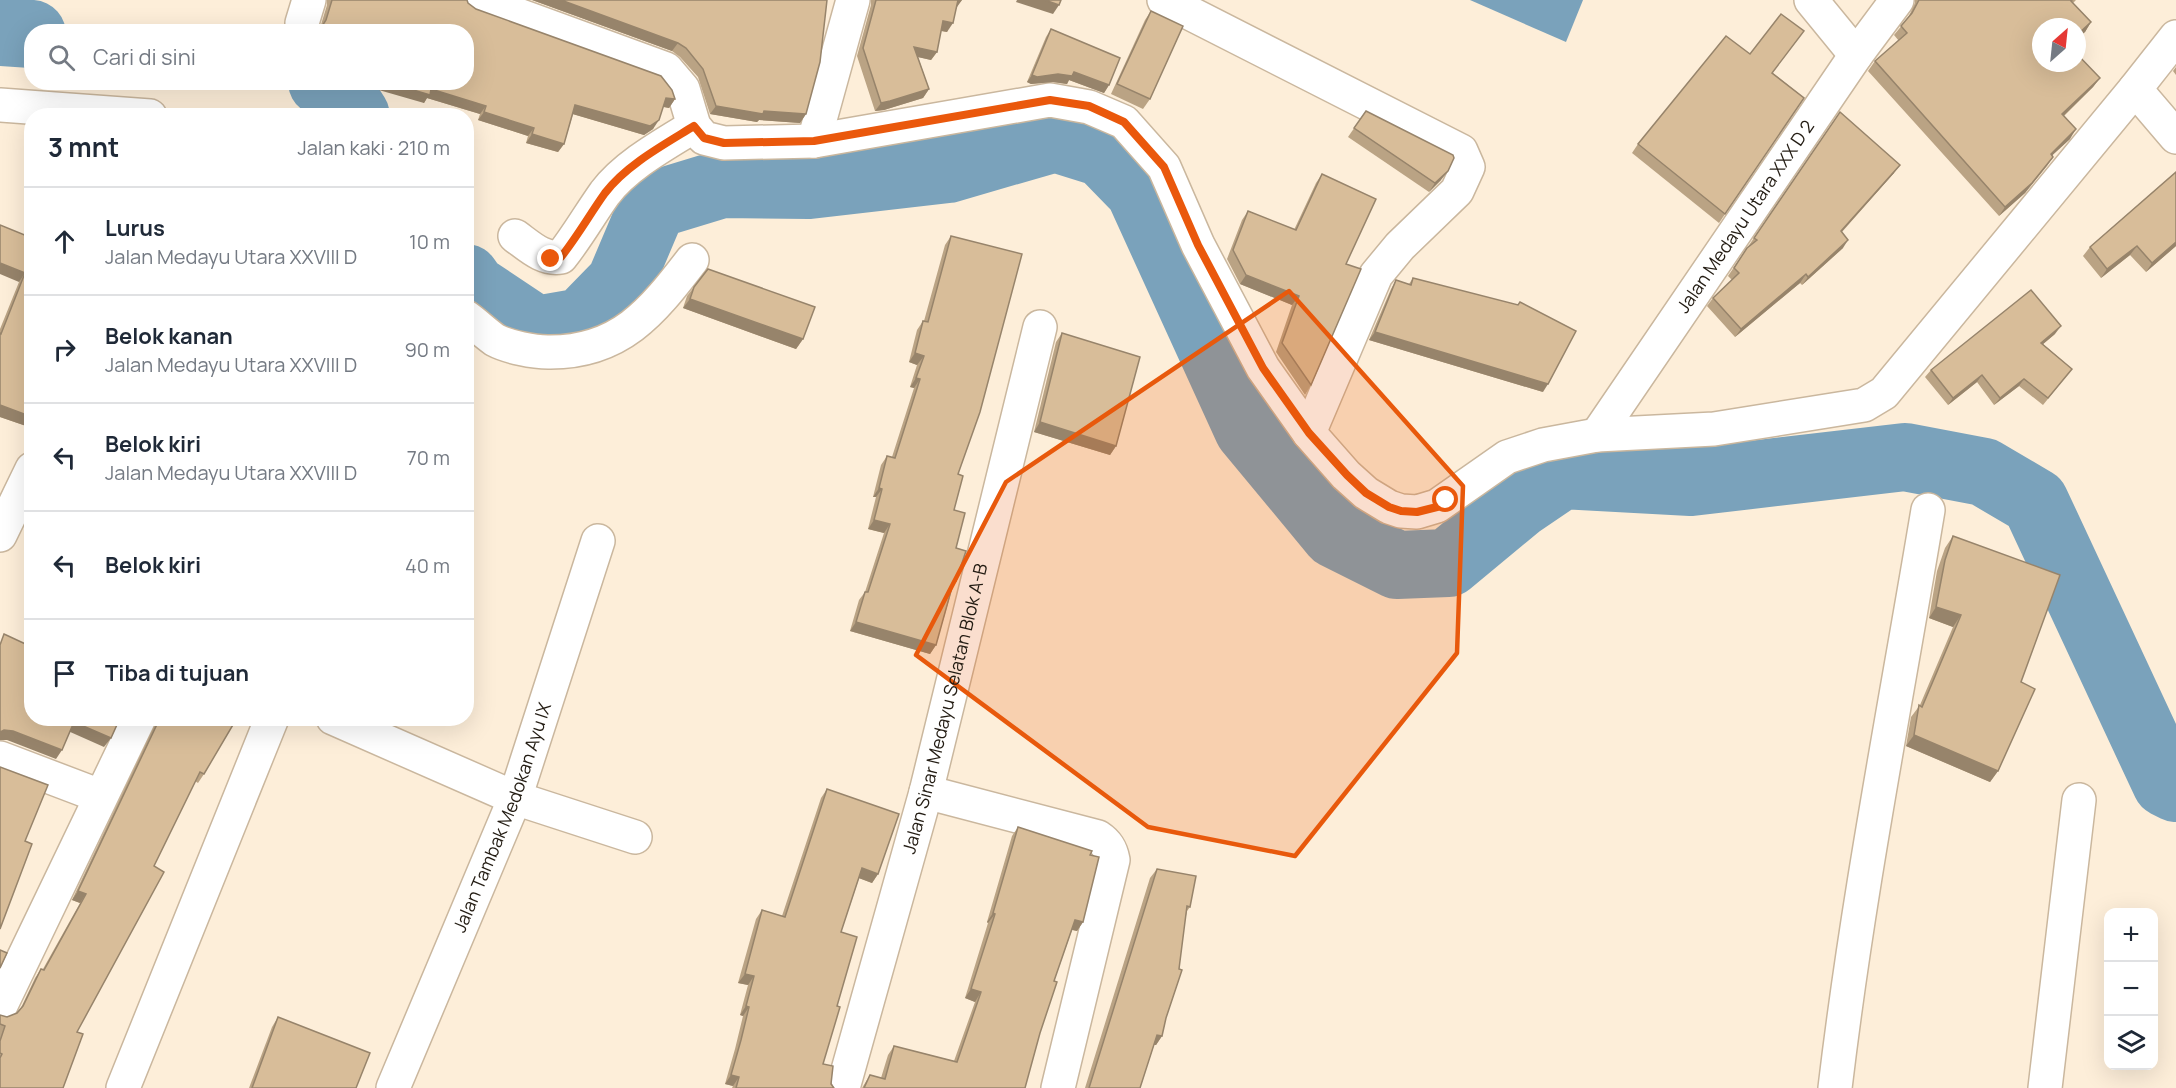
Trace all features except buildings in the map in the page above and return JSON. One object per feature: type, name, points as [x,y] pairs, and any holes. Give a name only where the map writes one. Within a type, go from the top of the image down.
[{"type":"street","points":[[477,0],[666,69],[683,89],[694,126],[704,138],[724,143],[814,141],[1050,100],[1089,106],[1124,122],[1164,167],[1198,245],[1263,368],[1309,433],[1347,475],[1378,501],[1401,511],[1437,507],[1508,457],[1543,445],[1597,435],[1714,429],[1864,405],[1884,393],[2176,37]]},
{"type":"street","points":[[814,141],[853,0]]},
{"type":"street","points":[[1164,0],[1461,151],[1468,166],[1457,191],[1400,246],[1376,274],[1309,433]]},
{"type":"street","points":[[1811,0],[1856,55]]},
{"type":"street","name":"Jalan Medayu Utara XXX D 2","points":[[1597,435],[1856,55],[1897,0]]},
{"type":"street","points":[[2135,89],[2176,137]]},
{"type":"street","points":[[0,105],[41,108]]},
{"type":"street","points":[[515,236],[535,251],[551,259],[561,257],[607,191],[642,158],[694,126]]},
{"type":"street","points":[[474,331],[496,341],[536,352],[566,353],[591,348],[626,331],[643,319],[692,260]]},
{"type":"street","name":"Jalan Sinar Medayu Selatan Blok A-B","points":[[843,1088],[926,792],[1040,327]]},
{"type":"street","points":[[0,535],[24,486]]},
{"type":"street","points":[[1835,1088],[1866,863],[1928,510]]},
{"type":"street","name":"Jalan Tambak Medokan Ayu IX","points":[[393,1088],[515,798],[598,541]]},
{"type":"street","points":[[0,1007],[135,726]]},
{"type":"street","points":[[123,1088],[269,726]]},
{"type":"street","points":[[351,726],[515,798],[634,837]]},
{"type":"street","points":[[0,758],[100,796]]},
{"type":"street","points":[[926,792],[1092,835],[1105,842],[1113,860],[1058,1088]]},
{"type":"street","points":[[2045,1088],[2079,800]]},
{"type":"highlighted area","points":[[1289,291],[1463,486],[1457,653],[1295,856],[1148,827],[916,655],[1006,482]]},
{"type":"water","points":[[1470,0],[1583,0],[1566,42]]},
{"type":"waterway","points":[[0,32],[24,34]]},
{"type":"waterway","points":[[332,90],[351,108]]},
{"type":"waterway","points":[[474,289],[536,330],[582,322],[620,283],[653,205],[722,184],[809,185],[948,169],[1055,138],[1103,153],[1139,190],[1248,429],[1335,534],[1397,565],[1448,563],[1518,505],[1562,475],[1691,482],[1905,457],[1984,472],[2035,502],[2166,783],[2176,788]]},
{"type":"route","points":[[551,259],[561,257],[607,191],[642,158],[694,126],[704,138],[724,143],[814,141],[1050,100],[1089,106],[1124,122],[1164,167],[1198,245],[1263,368],[1309,433],[1347,475],[1378,501],[1401,511],[1417,512],[1437,507],[1446,500]]}]
